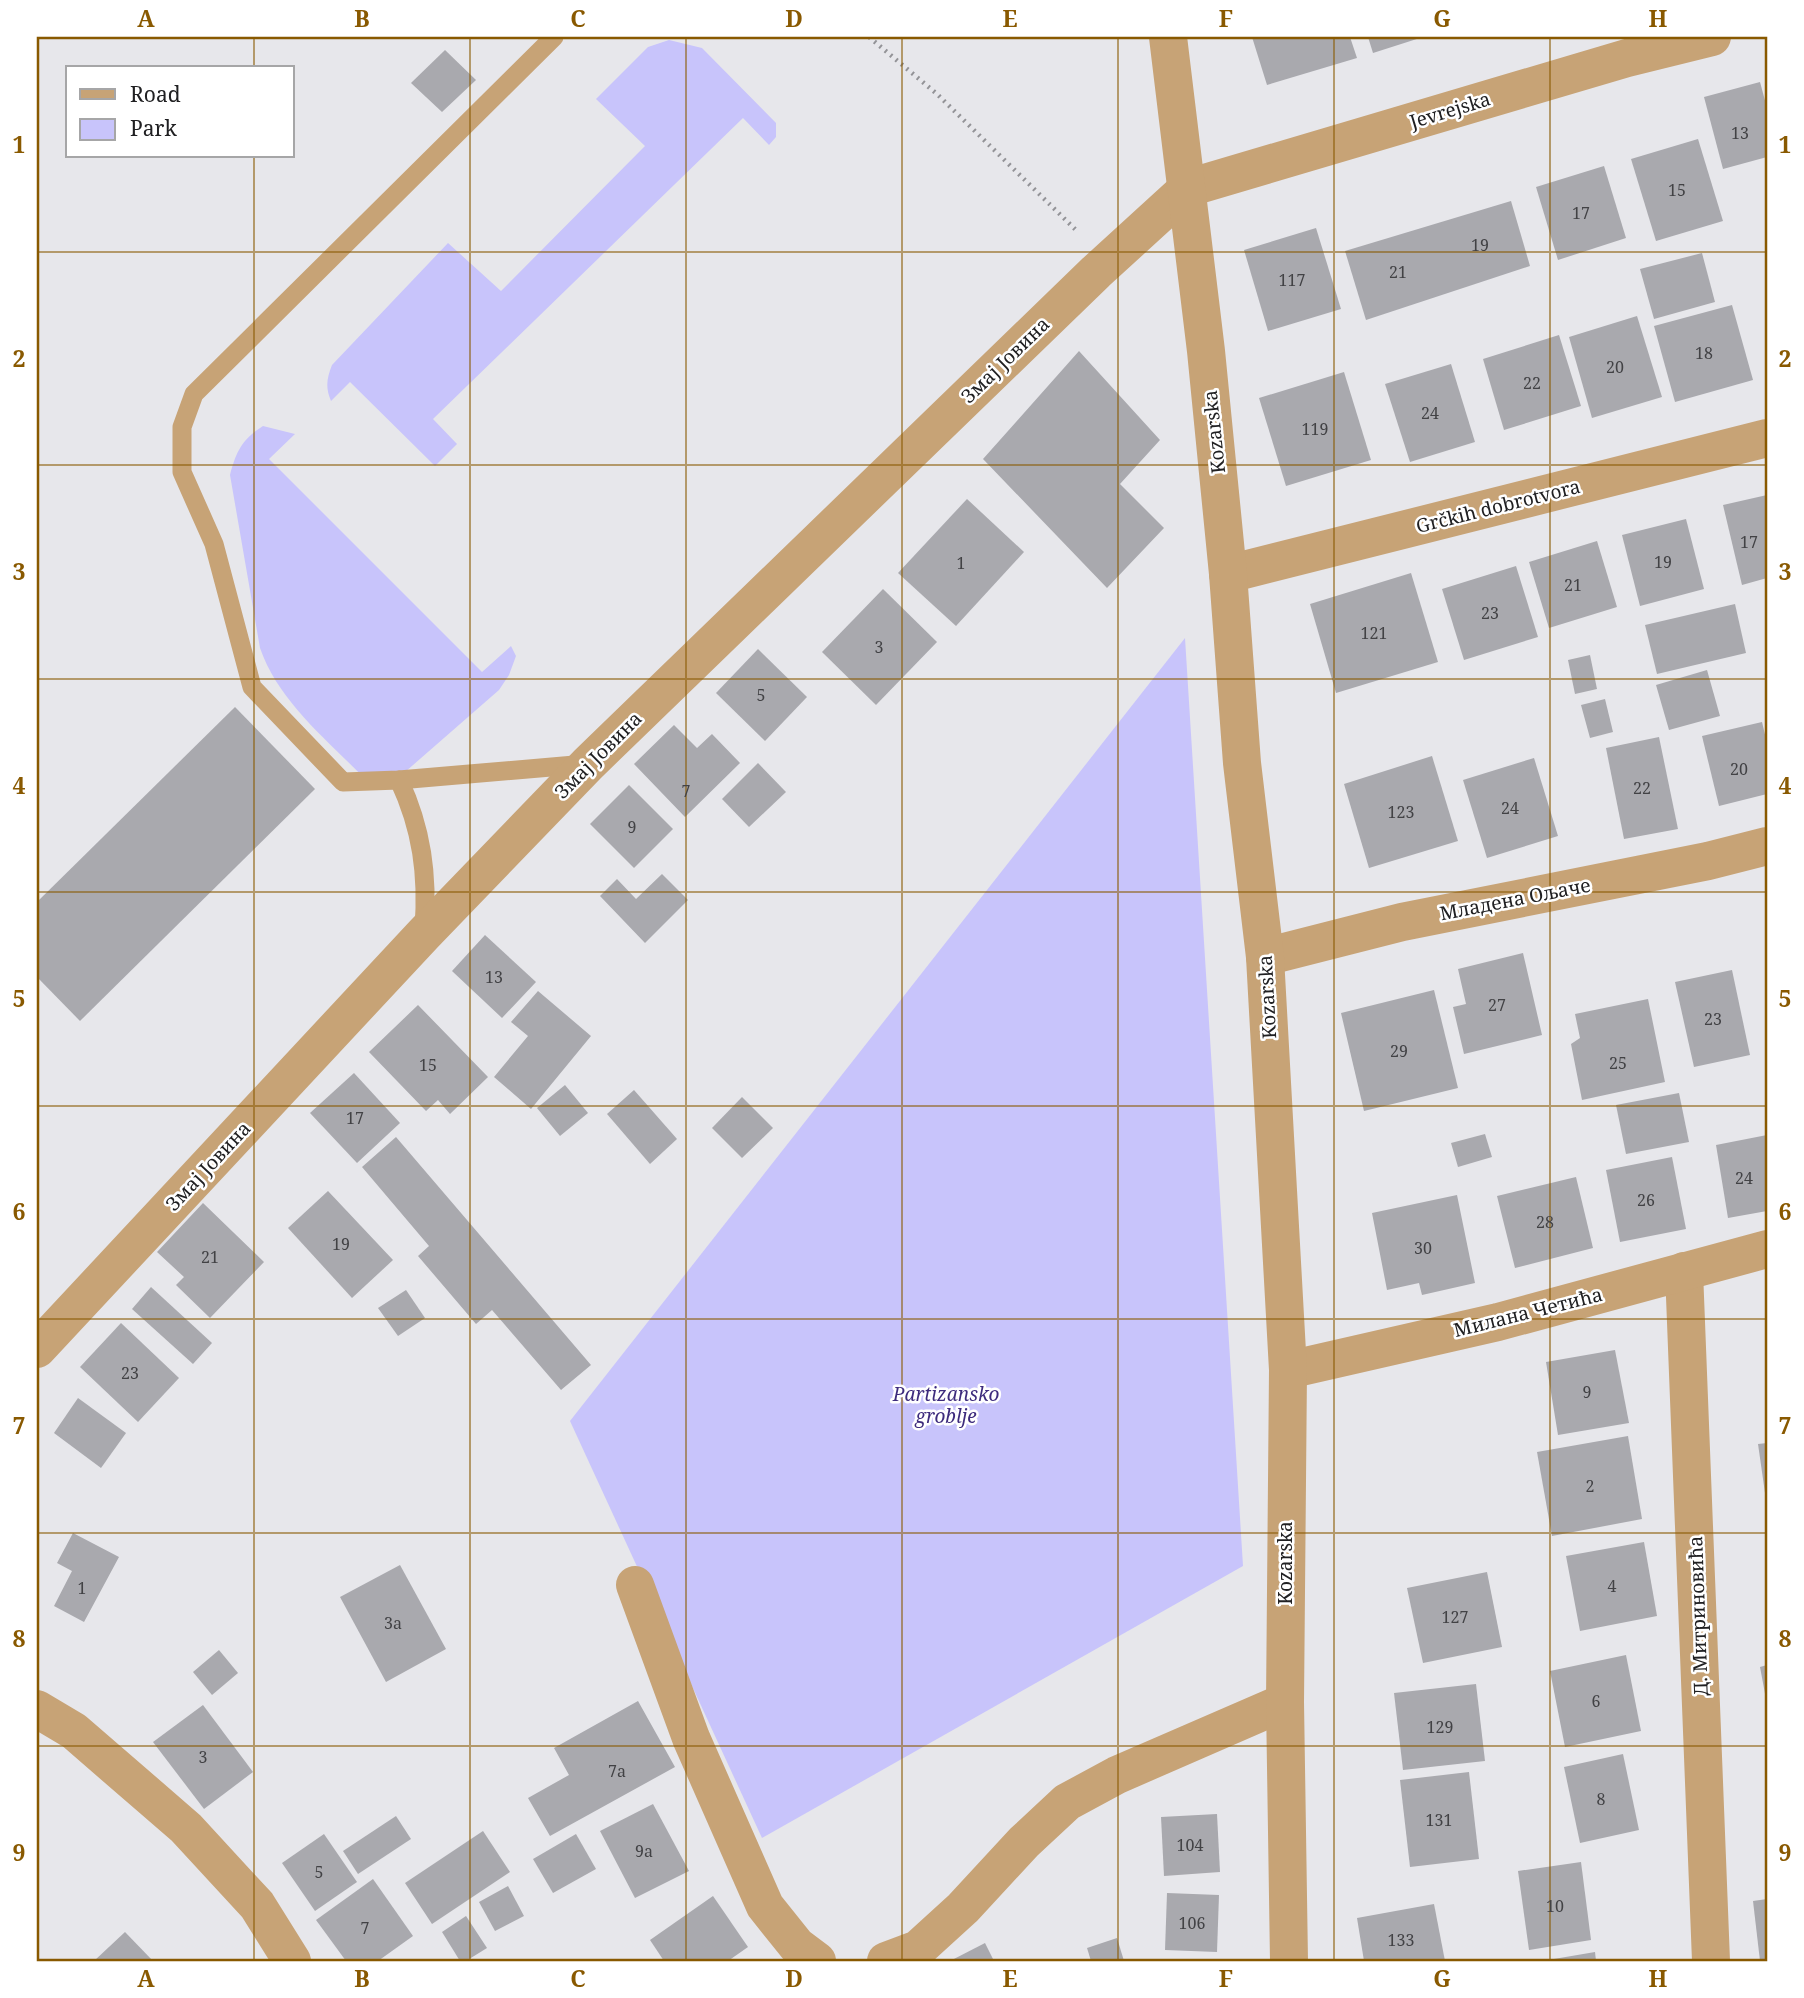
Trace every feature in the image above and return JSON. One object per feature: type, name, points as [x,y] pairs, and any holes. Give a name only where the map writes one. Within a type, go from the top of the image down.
[{"type":"street","name":"Kozarska","points":[[1168,37],[1188,188],[1228,574],[1242,763],[1265,957],[1288,1370],[1285,1702],[1289,1961]]},
{"type":"street","name":"Jevrejska","points":[[1188,188],[1627,58],[1712,37]]},
{"type":"street","name":"Змај Јовина","points":[[37,1349],[424,934],[588,764],[1108,261],[1188,188]]},
{"type":"street","name":"Grčkih dobrotvora","points":[[1228,574],[1767,438]]},
{"type":"street","name":"Младена Ољаче","points":[[1265,957],[1402,922],[1767,846]]},
{"type":"street","name":"Милана Четића","points":[[1288,1370],[1499,1322],[1767,1248]]},
{"type":"street","name":"Д. Митриновића","points":[[1684,1271],[1711,1961]]},
{"type":"street","points":[[635,1585],[691,1738],[765,1906],[797,1946],[817,1961]]},
{"type":"street","points":[[886,1961],[918,1949],[963,1908],[1024,1842],[1067,1802],[1117,1774],[1285,1702]]},
{"type":"street","points":[[37,1709],[74,1731],[186,1828],[257,1905],[292,1961]]},
{"type":"lane","points":[[554,37],[393,200],[246,339],[194,394],[181,427],[182,472],[214,544],[252,687],[344,782],[400,780],[588,764]]},
{"type":"lane","points":[[400,780],[412,806],[423,849],[427,890],[424,934]]},
{"type":"path","points":[[869,37],[937,94],[1108,261]]},
{"type":"green space","points":[[669,40],[702,48],[776,123],[776,137],[769,145],[743,118],[433,419],[457,444],[435,466],[350,382],[331,401],[327,383],[332,365],[448,243],[501,291],[645,146],[596,99],[648,47]]},
{"type":"green space","points":[[263,426],[295,434],[269,459],[482,672],[511,646],[516,656],[509,675],[499,690],[389,786],[369,783],[307,721],[280,687],[260,648],[230,475],[241,447]]},
{"type":"green space","name":"Partizansko groblje","points":[[1185,638],[1243,1566],[762,1838],[570,1421]]},
{"type":"building","points":[[1252,37],[1350,37],[1357,58],[1267,85]]},
{"type":"building","points":[[1368,37],[1423,37],[1373,53]]},
{"type":"building","points":[[445,50],[476,80],[442,112],[411,83]]},
{"type":"building","points":[[1760,82],[1767,108],[1767,157],[1723,169],[1704,97]]},
{"type":"building","points":[[1698,139],[1723,221],[1656,241],[1631,159]]},
{"type":"building","points":[[1604,166],[1626,238],[1558,260],[1536,187]]},
{"type":"building","points":[[1511,201],[1530,266],[1366,320],[1345,251]]},
{"type":"building","points":[[1316,228],[1341,309],[1268,331],[1244,250]]},
{"type":"building","points":[[1702,253],[1715,302],[1654,319],[1640,269]]},
{"type":"building","points":[[1732,305],[1753,380],[1675,402],[1654,326]]},
{"type":"building","points":[[1637,316],[1662,397],[1592,418],[1569,337]]},
{"type":"building","points":[[1559,335],[1581,406],[1504,430],[1483,359]]},
{"type":"building","points":[[1079,351],[1160,440],[1120,484],[1164,528],[1107,588],[983,459]]},
{"type":"building","points":[[1451,364],[1475,442],[1410,462],[1385,384]]},
{"type":"building","points":[[1344,372],[1371,460],[1286,486],[1259,398]]},
{"type":"building","points":[[1767,495],[1767,578],[1742,585],[1723,505]]},
{"type":"building","points":[[967,499],[1024,552],[956,626],[898,573]]},
{"type":"building","points":[[1686,519],[1704,589],[1640,606],[1622,535]]},
{"type":"building","points":[[1597,541],[1617,607],[1549,628],[1529,562]]},
{"type":"building","points":[[1516,566],[1538,637],[1464,660],[1442,589]]},
{"type":"building","points":[[1411,573],[1438,662],[1336,693],[1310,604]]},
{"type":"building","points":[[883,589],[937,642],[876,705],[822,652]]},
{"type":"building","points":[[1735,604],[1746,653],[1657,674],[1645,625]]},
{"type":"building","points":[[758,649],[807,697],[765,741],[716,693]]},
{"type":"building","points":[[1590,655],[1597,689],[1575,694],[1568,660]]},
{"type":"building","points":[[1707,670],[1720,716],[1669,730],[1656,685]]},
{"type":"building","points":[[1605,699],[1613,732],[1590,738],[1581,705]]},
{"type":"building","points":[[235,707],[315,789],[80,1021],[37,977],[37,902]]},
{"type":"building","points":[[1762,722],[1767,743],[1767,794],[1719,806],[1702,736]]},
{"type":"building","points":[[674,725],[697,748],[712,734],[740,763],[685,817],[634,764]]},
{"type":"building","points":[[1659,737],[1678,829],[1624,839],[1606,748]]},
{"type":"building","points":[[1432,756],[1458,841],[1369,868],[1344,784]]},
{"type":"building","points":[[1534,758],[1558,836],[1487,858],[1463,780]]},
{"type":"building","points":[[758,763],[786,792],[749,827],[722,799]]},
{"type":"building","points":[[629,785],[673,829],[634,868],[590,824]]},
{"type":"building","points":[[662,874],[688,900],[645,943],[600,896],[617,879],[636,899]]},
{"type":"building","points":[[485,935],[536,982],[502,1018],[452,971]]},
{"type":"building","points":[[1523,953],[1542,1035],[1464,1054],[1453,1007],[1466,1004],[1458,969]]},
{"type":"building","points":[[1732,970],[1750,1055],[1694,1067],[1675,982]]},
{"type":"building","points":[[1434,990],[1458,1088],[1364,1111],[1341,1013]]},
{"type":"building","points":[[538,991],[591,1036],[531,1109],[494,1077],[528,1036],[511,1022]]},
{"type":"building","points":[[1648,999],[1665,1082],[1582,1100],[1571,1044],[1580,1038],[1575,1014]]},
{"type":"building","points":[[418,1005],[488,1077],[450,1114],[438,1100],[426,1111],[369,1052]]},
{"type":"building","points":[[354,1073],[400,1123],[357,1163],[310,1113]]},
{"type":"building","points":[[565,1085],[588,1113],[560,1136],[537,1108]]},
{"type":"building","points":[[634,1090],[677,1139],[650,1164],[607,1114]]},
{"type":"building","points":[[1679,1093],[1689,1142],[1626,1154],[1616,1105]]},
{"type":"building","points":[[742,1097],[773,1128],[742,1158],[712,1128]]},
{"type":"building","points":[[1485,1134],[1492,1157],[1458,1167],[1451,1143]]},
{"type":"building","points":[[1767,1135],[1767,1211],[1728,1218],[1716,1145]]},
{"type":"building","points":[[396,1137],[591,1365],[561,1390],[492,1310],[476,1324],[418,1256],[429,1246],[362,1167]]},
{"type":"building","points":[[1672,1157],[1686,1229],[1620,1242],[1606,1170]]},
{"type":"building","points":[[1576,1177],[1593,1248],[1515,1268],[1497,1196]]},
{"type":"building","points":[[328,1191],[393,1260],[352,1298],[288,1228]]},
{"type":"building","points":[[1457,1195],[1475,1283],[1422,1295],[1419,1283],[1387,1290],[1372,1213]]},
{"type":"building","points":[[203,1203],[264,1262],[210,1318],[176,1285],[184,1277],[157,1252]]},
{"type":"building","points":[[151,1287],[212,1343],[193,1364],[132,1309]]},
{"type":"building","points":[[406,1290],[425,1318],[398,1336],[378,1308]]},
{"type":"building","points":[[121,1323],[179,1378],[138,1422],[80,1367]]},
{"type":"building","points":[[1615,1350],[1629,1423],[1558,1435],[1546,1362]]},
{"type":"building","points":[[78,1398],[126,1433],[101,1468],[54,1433]]},
{"type":"building","points":[[1628,1436],[1642,1519],[1552,1536],[1537,1452]]},
{"type":"building","points":[[1767,1443],[1767,1500],[1766,1500],[1758,1444]]},
{"type":"building","points":[[73,1533],[119,1557],[84,1622],[54,1606],[72,1571],[57,1563]]},
{"type":"building","points":[[1644,1542],[1657,1616],[1580,1631],[1566,1556]]},
{"type":"building","points":[[400,1565],[446,1649],[386,1682],[340,1597]]},
{"type":"building","points":[[1487,1572],[1502,1647],[1423,1663],[1407,1588]]},
{"type":"building","points":[[219,1650],[238,1673],[212,1695],[193,1672]]},
{"type":"building","points":[[1626,1655],[1641,1731],[1565,1747],[1550,1671]]},
{"type":"building","points":[[1767,1665],[1767,1699],[1766,1699],[1760,1667]]},
{"type":"building","points":[[1476,1684],[1485,1761],[1403,1770],[1394,1693]]},
{"type":"building","points":[[638,1701],[675,1767],[550,1836],[528,1798],[569,1775],[554,1748]]},
{"type":"building","points":[[203,1705],[253,1772],[204,1809],[153,1742]]},
{"type":"building","points":[[1623,1754],[1639,1830],[1580,1843],[1564,1767]]},
{"type":"building","points":[[1469,1772],[1479,1859],[1410,1867],[1400,1780]]},
{"type":"building","points":[[653,1804],[689,1871],[635,1898],[600,1831]]},
{"type":"building","points":[[1217,1814],[1220,1872],[1164,1876],[1161,1817]]},
{"type":"building","points":[[396,1816],[411,1839],[358,1874],[343,1851]]},
{"type":"building","points":[[483,1831],[510,1872],[432,1924],[405,1883]]},
{"type":"building","points":[[324,1834],[357,1882],[315,1911],[282,1863]]},
{"type":"building","points":[[576,1834],[596,1869],[553,1893],[533,1859]]},
{"type":"building","points":[[1581,1862],[1591,1940],[1529,1950],[1518,1871]]},
{"type":"building","points":[[373,1879],[413,1936],[378,1961],[346,1961],[316,1920]]},
{"type":"building","points":[[508,1886],[524,1916],[495,1931],[479,1902]]},
{"type":"building","points":[[1167,1893],[1219,1895],[1217,1952],[1165,1950]]},
{"type":"building","points":[[713,1896],[748,1947],[728,1961],[664,1961],[650,1940]]},
{"type":"building","points":[[1767,1899],[1767,1961],[1760,1961],[1753,1901]]},
{"type":"building","points":[[1434,1904],[1445,1961],[1364,1961],[1357,1918]]},
{"type":"building","points":[[466,1916],[487,1948],[466,1961],[460,1961],[442,1932]]},
{"type":"building","points":[[125,1932],[153,1961],[94,1961]]},
{"type":"building","points":[[1117,1938],[1124,1961],[1091,1961],[1087,1948]]},
{"type":"building","points":[[985,1943],[994,1961],[950,1961]]},
{"type":"building","points":[[1595,1952],[1596,1961],[1548,1960]]}]
